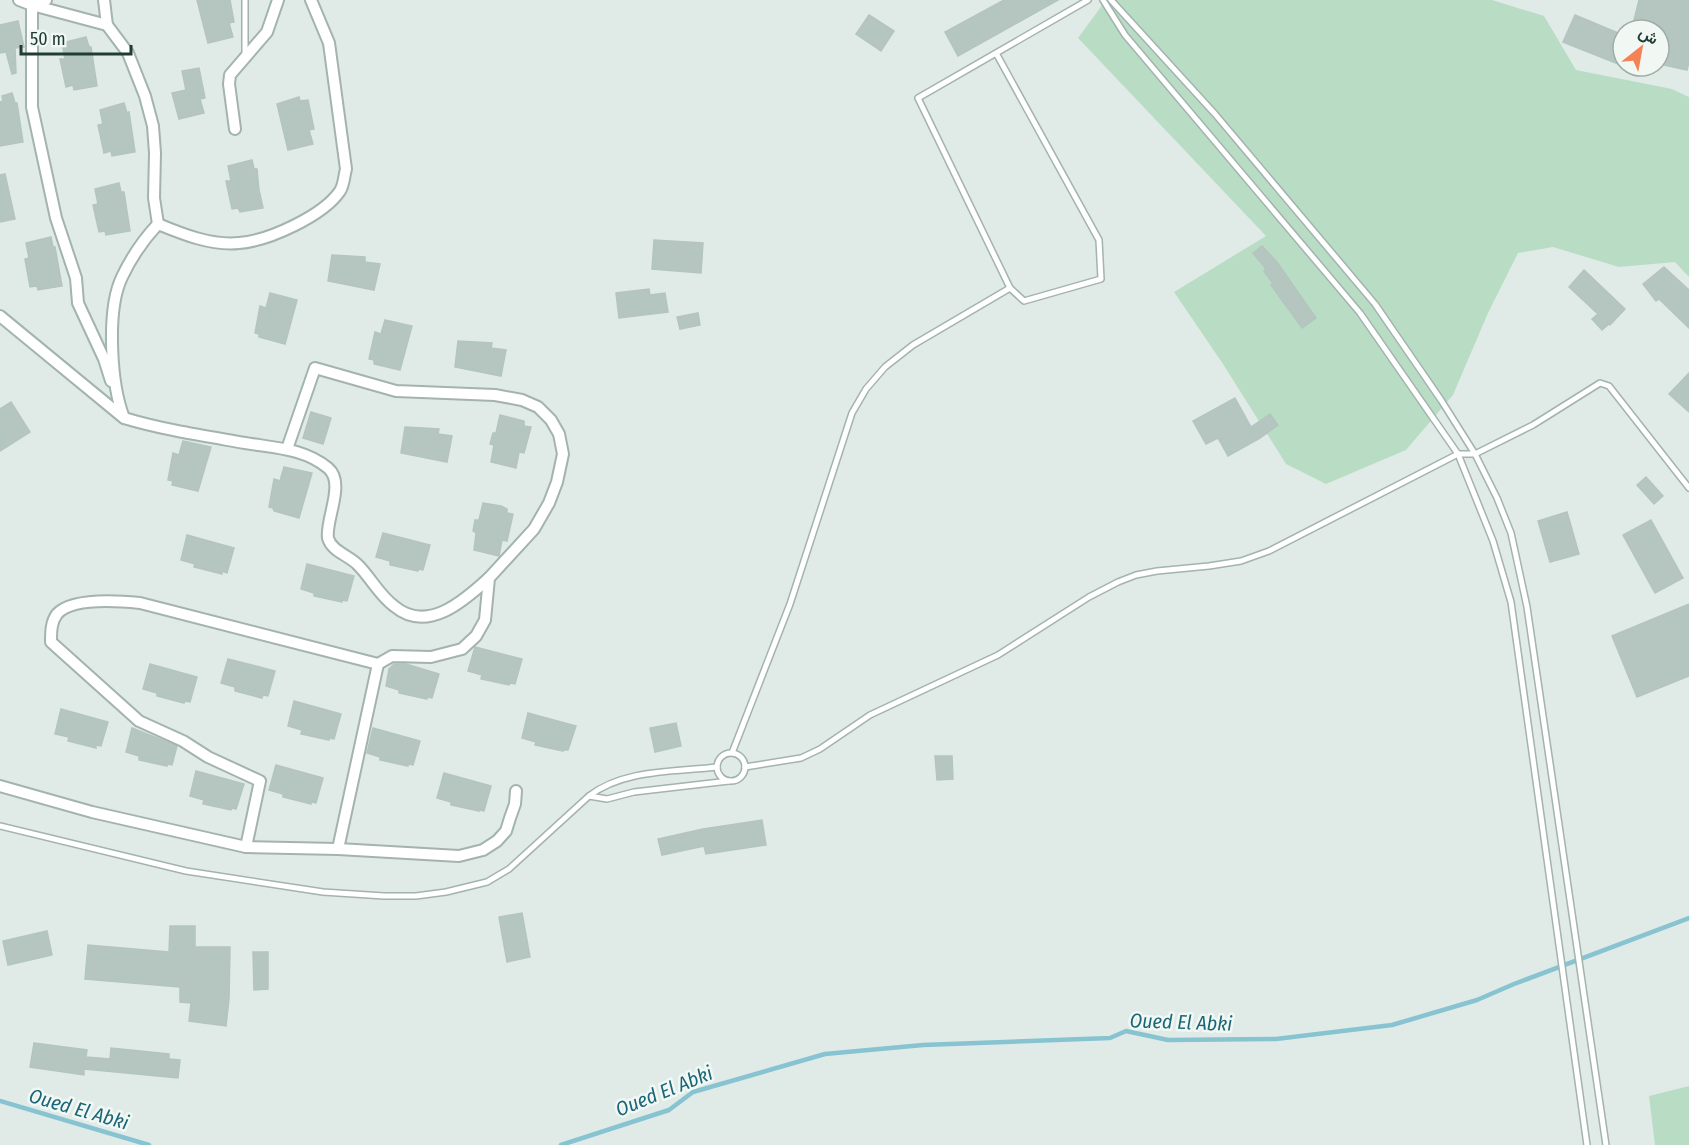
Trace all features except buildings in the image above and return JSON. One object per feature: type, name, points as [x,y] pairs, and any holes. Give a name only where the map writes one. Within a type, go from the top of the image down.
[{"type":"street","points":[[19,0],[108,25]]},
{"type":"street","points":[[32,5],[46,0]]},
{"type":"street","points":[[104,0],[108,25],[128,53],[145,96],[153,126],[154,198],[158,224]]},
{"type":"street","points":[[235,129],[229,84],[230,75],[267,32],[278,0]]},
{"type":"street","points":[[158,224],[211,241],[237,244],[266,238],[302,220],[328,205],[341,189],[346,169],[329,43],[311,0]]},
{"type":"street","points":[[32,5],[32,107],[56,218],[76,278],[78,303],[104,358],[124,418]]},
{"type":"street","points":[[118,401],[112,339],[121,279],[141,243],[158,224]]},
{"type":"street","points":[[0,316],[124,418],[248,444],[287,448],[318,461],[330,469],[336,483],[328,538],[333,547],[354,560],[376,589],[395,608],[409,615],[429,616],[445,612],[463,602],[489,578],[534,529],[549,503],[557,482],[563,454],[559,434],[552,420],[538,407],[522,400],[495,395],[396,391],[315,368],[287,448]]},
{"type":"street","points":[[246,847],[260,781],[139,721],[51,642],[52,626],[57,614],[73,605],[112,600],[140,603],[378,664],[392,656],[431,657],[462,648],[476,636],[485,621],[489,578]]},
{"type":"street","points":[[338,849],[378,664]]},
{"type":"street","points":[[0,786],[92,813],[246,847],[338,849],[459,856],[483,850],[497,841],[506,831],[515,804],[516,791]]},
{"type":"lane","points":[[244,0],[245,59]]},
{"type":"lane","points":[[996,53],[1098,240],[1101,279],[1024,301],[1010,288],[918,98],[996,53],[1088,0]]},
{"type":"lane","points":[[1103,0],[1125,35],[1360,313],[1458,454],[1493,541],[1511,602],[1587,1145]]},
{"type":"lane","points":[[1111,0],[1215,114],[1375,304],[1475,454],[1497,498],[1510,533],[1527,608],[1606,1145]]},
{"type":"lane","points":[[732,753],[790,604],[852,413],[866,389],[885,366],[913,345],[1010,288]]},
{"type":"lane","points":[[745,767],[801,758],[820,749],[870,715],[998,655],[1089,597],[1118,582],[1136,575],[1157,571],[1241,561],[1269,551],[1458,454],[1475,454],[1533,425],[1600,383],[1605,383],[1689,488]]},
{"type":"lane","points":[[589,795],[607,799],[634,792],[729,781],[739,779],[745,767],[742,758],[732,753],[723,755],[717,768],[720,777],[729,781]]},
{"type":"lane","points":[[0,826],[186,871],[323,892],[416,896],[446,892],[487,882],[509,869],[589,795],[604,785],[634,776],[717,768]]},
{"type":"green space","points":[[1106,0],[1492,0],[1544,16],[1576,70],[1672,89],[1689,97],[1689,277],[1675,262],[1619,267],[1553,247],[1518,253],[1488,313],[1453,395],[1406,450],[1326,484],[1286,464],[1174,292],[1266,236],[1078,38]]},
{"type":"green space","points":[[1689,1086],[1689,1145],[1655,1145],[1649,1096]]},
{"type":"waterway","name":"Oued El Abki","points":[[561,1145],[669,1110],[693,1092],[825,1054],[923,1045],[1110,1038],[1126,1031],[1168,1040],[1276,1039],[1392,1025],[1477,1000],[1689,918]]},
{"type":"waterway","name":"Oued El Abki","points":[[0,1101],[149,1145]]}]
